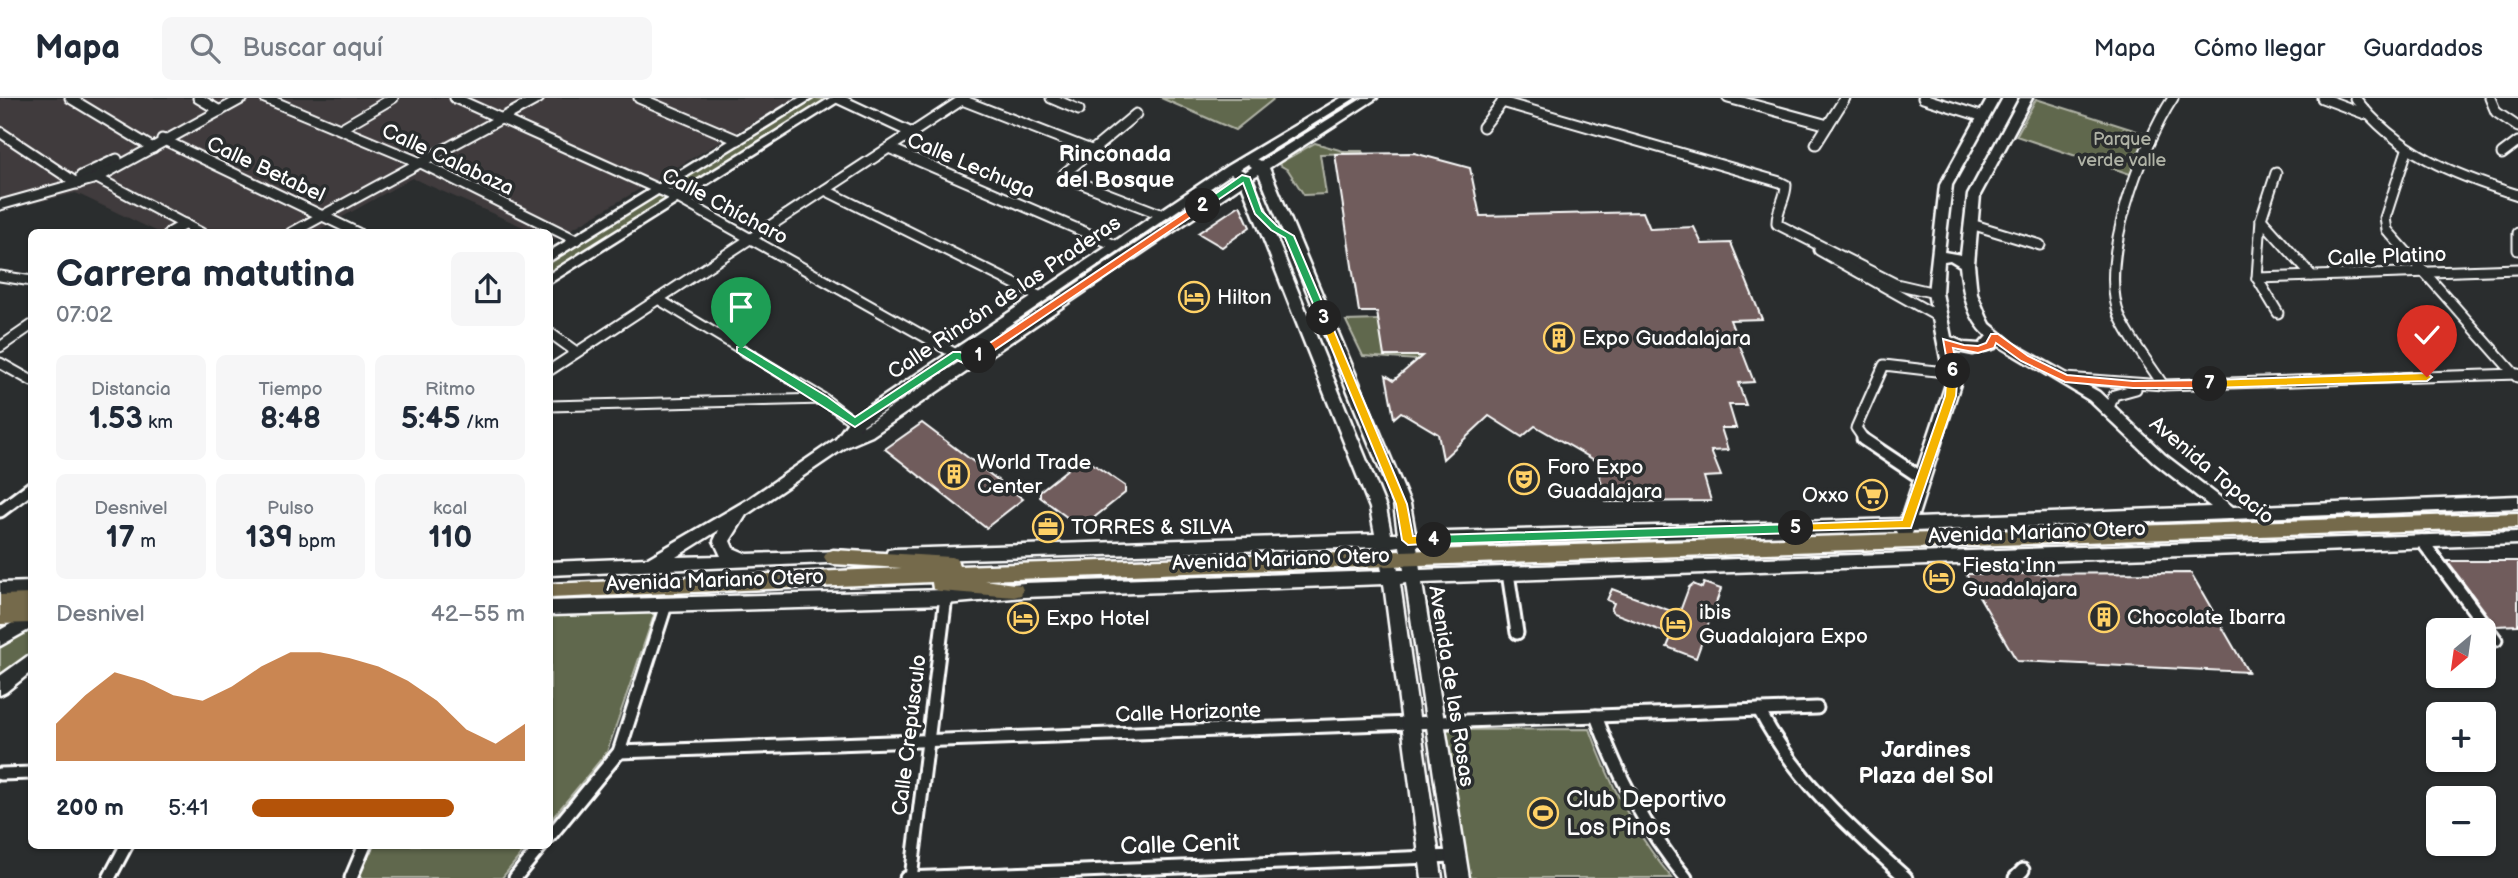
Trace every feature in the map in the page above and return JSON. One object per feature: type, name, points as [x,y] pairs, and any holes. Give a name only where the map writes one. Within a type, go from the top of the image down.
[{"type":"main road","name":"Avenida Mariano Otero","points":[[553,591],[1388,559],[1904,533],[2251,530],[2518,520]]},
{"type":"main road","points":[[833,557],[1059,570]]},
{"type":"main road","points":[[864,577],[1014,590]]},
{"type":"main road","points":[[0,603],[28,602]]},
{"type":"main road","points":[[0,614],[28,619]]},
{"type":"street","points":[[70,98],[149,146]]},
{"type":"street","points":[[198,98],[217,109]]},
{"type":"street","points":[[217,109],[230,98]]},
{"type":"street","points":[[0,205],[93,176],[217,109],[243,98]]},
{"type":"street","name":"Calle Calabaza","points":[[265,98],[421,163],[576,240]]},
{"type":"street","points":[[340,129],[393,98]]},
{"type":"street","name":"Calle Chícharo","points":[[455,98],[678,198],[970,362]]},
{"type":"street","points":[[299,229],[539,98]]},
{"type":"street","points":[[639,98],[738,140]]},
{"type":"street","points":[[553,255],[807,98]]},
{"type":"street","points":[[553,277],[837,98]]},
{"type":"street","name":"Calle Lechuga","points":[[837,98],[912,133]]},
{"type":"street","points":[[1051,98],[1079,110]]},
{"type":"street","name":"Calle Rincón de las Praderas","points":[[652,564],[715,524],[753,504],[841,443],[956,355],[1231,169],[1349,98]]},
{"type":"street","name":"Calle Rincón de las Praderas","points":[[861,428],[970,362],[1245,177],[1371,98]]},
{"type":"street","points":[[1728,98],[1828,125]]},
{"type":"street","points":[[1816,144],[1845,98]]},
{"type":"street","points":[[1923,98],[1983,117]]},
{"type":"street","points":[[1896,559],[1950,396],[1953,373],[1936,293],[1937,257],[1947,185],[1994,98]]},
{"type":"street","name":"Avenida Topacio","points":[[2026,98],[1974,195],[1967,264],[1970,294],[1979,316],[1994,336],[2024,359],[2065,378],[2109,408],[2160,459],[2271,547]]},
{"type":"street","points":[[2163,385],[2120,316],[2116,304],[2115,263],[2116,244],[2139,163],[2173,98]]},
{"type":"street","points":[[2322,98],[2365,114]]},
{"type":"street","points":[[2355,98],[2365,114],[2407,150],[2455,174],[2518,195]]},
{"type":"street","points":[[2490,98],[2491,106],[2498,115],[2518,127]]},
{"type":"street","points":[[553,368],[963,99],[1091,150]]},
{"type":"street","points":[[1483,127],[1504,100],[1780,182],[1786,185],[1787,190],[1775,222],[1896,284],[1936,293]]},
{"type":"street","points":[[1136,114],[1064,174],[1066,178],[1163,215]]},
{"type":"street","points":[[0,132],[74,182]]},
{"type":"street","name":"Calle Betabel","points":[[162,139],[350,229]]},
{"type":"street","points":[[2502,154],[2518,142]]},
{"type":"street","name":"Calle Lechuga","points":[[889,148],[1117,246]]},
{"type":"street","points":[[2407,150],[2385,222],[2389,234],[2517,376]]},
{"type":"street","points":[[1248,159],[1262,167]]},
{"type":"street","name":"Avenida de las Rosas","points":[[1262,167],[1402,504],[1459,878]]},
{"type":"street","points":[[1231,169],[1245,177]]},
{"type":"street","points":[[2276,173],[2261,219],[2257,278],[2278,313]]},
{"type":"street","points":[[93,176],[195,229]]},
{"type":"street","name":"Avenida de las Rosas","points":[[1245,177],[1378,508],[1388,559],[1432,878]]},
{"type":"street","points":[[0,198],[74,182]]},
{"type":"street","points":[[825,190],[1041,297]]},
{"type":"street","points":[[1258,212],[1274,228],[1289,236]]},
{"type":"street","points":[[2261,219],[2312,276]]},
{"type":"street","points":[[175,229],[185,223]]},
{"type":"street","points":[[1971,224],[2040,245]]},
{"type":"street","points":[[2518,233],[2518,250]]},
{"type":"street","points":[[1812,243],[1822,254],[1941,319]]},
{"type":"street","points":[[1937,257],[1952,256],[1967,264]]},
{"type":"street","name":"Calle Platino","points":[[2257,278],[2518,269]]},
{"type":"street","points":[[0,276],[28,280]]},
{"type":"street","points":[[658,299],[824,400],[861,428]]},
{"type":"street","points":[[0,348],[28,328]]},
{"type":"street","points":[[553,335],[575,351]]},
{"type":"street","points":[[1947,341],[1962,348],[1978,349],[1990,345],[1994,336]]},
{"type":"street","points":[[0,363],[28,380]]},
{"type":"street","points":[[1923,479],[1861,438],[1856,428],[1884,365],[1953,373]]},
{"type":"street","points":[[2065,378],[2163,385],[2517,376]]},
{"type":"street","points":[[2109,408],[2114,395],[2163,385]]},
{"type":"street","points":[[553,406],[824,400]]},
{"type":"street","points":[[0,510],[28,490]]},
{"type":"street","name":"Avenida Mariano Otero","points":[[1904,533],[2229,513],[2518,502]]},
{"type":"street","name":"Calle Rincón de las Praderas","points":[[753,504],[729,526],[722,541],[727,552],[753,562]]},
{"type":"street","name":"Avenida Mariano Otero","points":[[1410,558],[1508,573],[2518,538]]},
{"type":"street","points":[[2422,541],[2480,618]]},
{"type":"street","name":"Avenida Mariano Otero","points":[[553,569],[833,557],[1388,559]]},
{"type":"street","name":"Avenida Mariano Otero","points":[[553,608],[946,597],[1388,559]]},
{"type":"street","points":[[1508,573],[1517,633]]},
{"type":"street","points":[[0,590],[28,589]]},
{"type":"street","name":"Calle Crepúsculo","points":[[909,878],[946,597]]},
{"type":"street","points":[[553,832],[619,752],[666,605]]},
{"type":"street","points":[[0,627],[28,619]]},
{"type":"street","points":[[0,639],[28,620]]},
{"type":"street","points":[[0,687],[28,663]]},
{"type":"street","name":"Calle Horizonte","points":[[619,752],[1817,708]]},
{"type":"street","points":[[1759,710],[1781,753],[1798,776],[1819,800],[1906,878]]},
{"type":"street","points":[[1596,716],[1622,782],[1642,818],[1654,839],[1686,878]]},
{"type":"street","points":[[0,774],[28,773]]},
{"type":"street","points":[[109,878],[125,849]]},
{"type":"street","points":[[351,878],[363,849]]},
{"type":"street","points":[[515,878],[539,849]]},
{"type":"street","name":"Calle Cenit","points":[[909,878],[1455,856]]},
{"type":"shaded area","points":[[0,98],[795,98],[553,240],[553,229],[528,229],[412,178],[321,229],[152,229],[76,193],[0,211]]},
{"type":"green space","points":[[815,98],[827,99],[686,187],[678,183]]},
{"type":"green space","points":[[1161,98],[1275,98],[1235,130]]},
{"type":"green space","name":"Parque verde valle","points":[[2036,99],[2153,136],[2133,175],[2016,136]]},
{"type":"green space","points":[[1315,143],[1343,151],[1363,153],[1320,154],[1326,194],[1304,195],[1288,170],[1278,164]]},
{"type":"green space","points":[[659,194],[668,199],[553,271],[553,261]]},
{"type":"green space","points":[[1379,320],[1385,356],[1422,356],[1417,360],[1363,356],[1346,321]]},
{"type":"green space","points":[[656,609],[607,752],[553,817],[553,614]]},
{"type":"green space","points":[[20,630],[28,630],[28,655],[0,679],[0,645]]},
{"type":"green space","name":"Club Deportivo Los Pinos","points":[[1590,729],[1624,807],[1646,844],[1672,878],[1469,878],[1445,730]]},
{"type":"green space","points":[[372,849],[526,849],[502,878],[358,878]]},
{"type":"building","name":"Expo Guadalajara","points":[[1414,153],[1470,168],[1480,216],[1643,212],[1650,229],[1694,227],[1702,244],[1731,243],[1762,319],[1730,320],[1754,382],[1738,383],[1746,405],[1729,405],[1736,428],[1721,428],[1728,450],[1711,451],[1721,476],[1704,477],[1711,501],[1606,502],[1596,461],[1535,426],[1522,437],[1489,416],[1443,459],[1438,434],[1401,412],[1394,418],[1386,375],[1394,380],[1422,356],[1384,356],[1377,312],[1359,312],[1335,154]]},
{"type":"building","points":[[1240,205],[1250,227],[1222,247],[1198,233]]},
{"type":"building","name":"World Trade Center","points":[[922,423],[1023,499],[986,528],[885,449]]},
{"type":"building","points":[[1079,460],[1087,460],[1125,486],[1125,493],[1086,524],[1076,524],[1040,497],[1040,491]]},
{"type":"building","points":[[2447,561],[2518,561],[2518,625],[2496,626],[2496,618],[2490,618]]},
{"type":"building","name":"Chocolate Ibarra","points":[[2191,573],[2248,672],[2017,661],[1966,574]]},
{"type":"building","name":"ibis Guadalajara Expo","points":[[1704,583],[1721,589],[1696,658],[1667,647],[1672,635],[1614,613],[1611,610],[1614,603],[1607,600],[1612,589],[1679,614],[1689,587],[1693,584],[1702,588]]},
{"type":"place","name":"Hilton","points":[[1194,297]]},
{"type":"place","name":"Expo Guadalajara","points":[[1559,338]]},
{"type":"place","name":"World Trade Center","points":[[954,474]]},
{"type":"place","name":"Foro Expo Guadalajara","points":[[1524,479]]},
{"type":"place","name":"Oxxo","points":[[1872,495]]},
{"type":"place","name":"TORRES & SILVA","points":[[1048,527]]},
{"type":"place","name":"Fiesta Inn Guadalajara","points":[[1939,577]]},
{"type":"place","name":"Chocolate Ibarra","points":[[2104,617]]},
{"type":"place","name":"Expo Hotel","points":[[1023,618]]},
{"type":"place","name":"ibis Guadalajara Expo","points":[[1676,624]]},
{"type":"place","name":"Club Deportivo Los Pinos","points":[[1543,813]]},
{"type":"district","name":"Rinconada del Bosque","points":[[1115,166]]},
{"type":"district","name":"Jardines Plaza del Sol","points":[[1926,762]]},
{"type":"route","points":[[741,349],[824,400],[855,423],[956,355],[970,362],[1245,177],[1258,212],[1274,228],[1289,236],[1402,504],[1408,540],[1907,525],[1953,384],[1947,341],[1962,348],[1978,349],[1990,345],[1994,336],[2024,359],[2044,369],[2065,378],[2101,382],[2163,385],[2427,377]]}]
